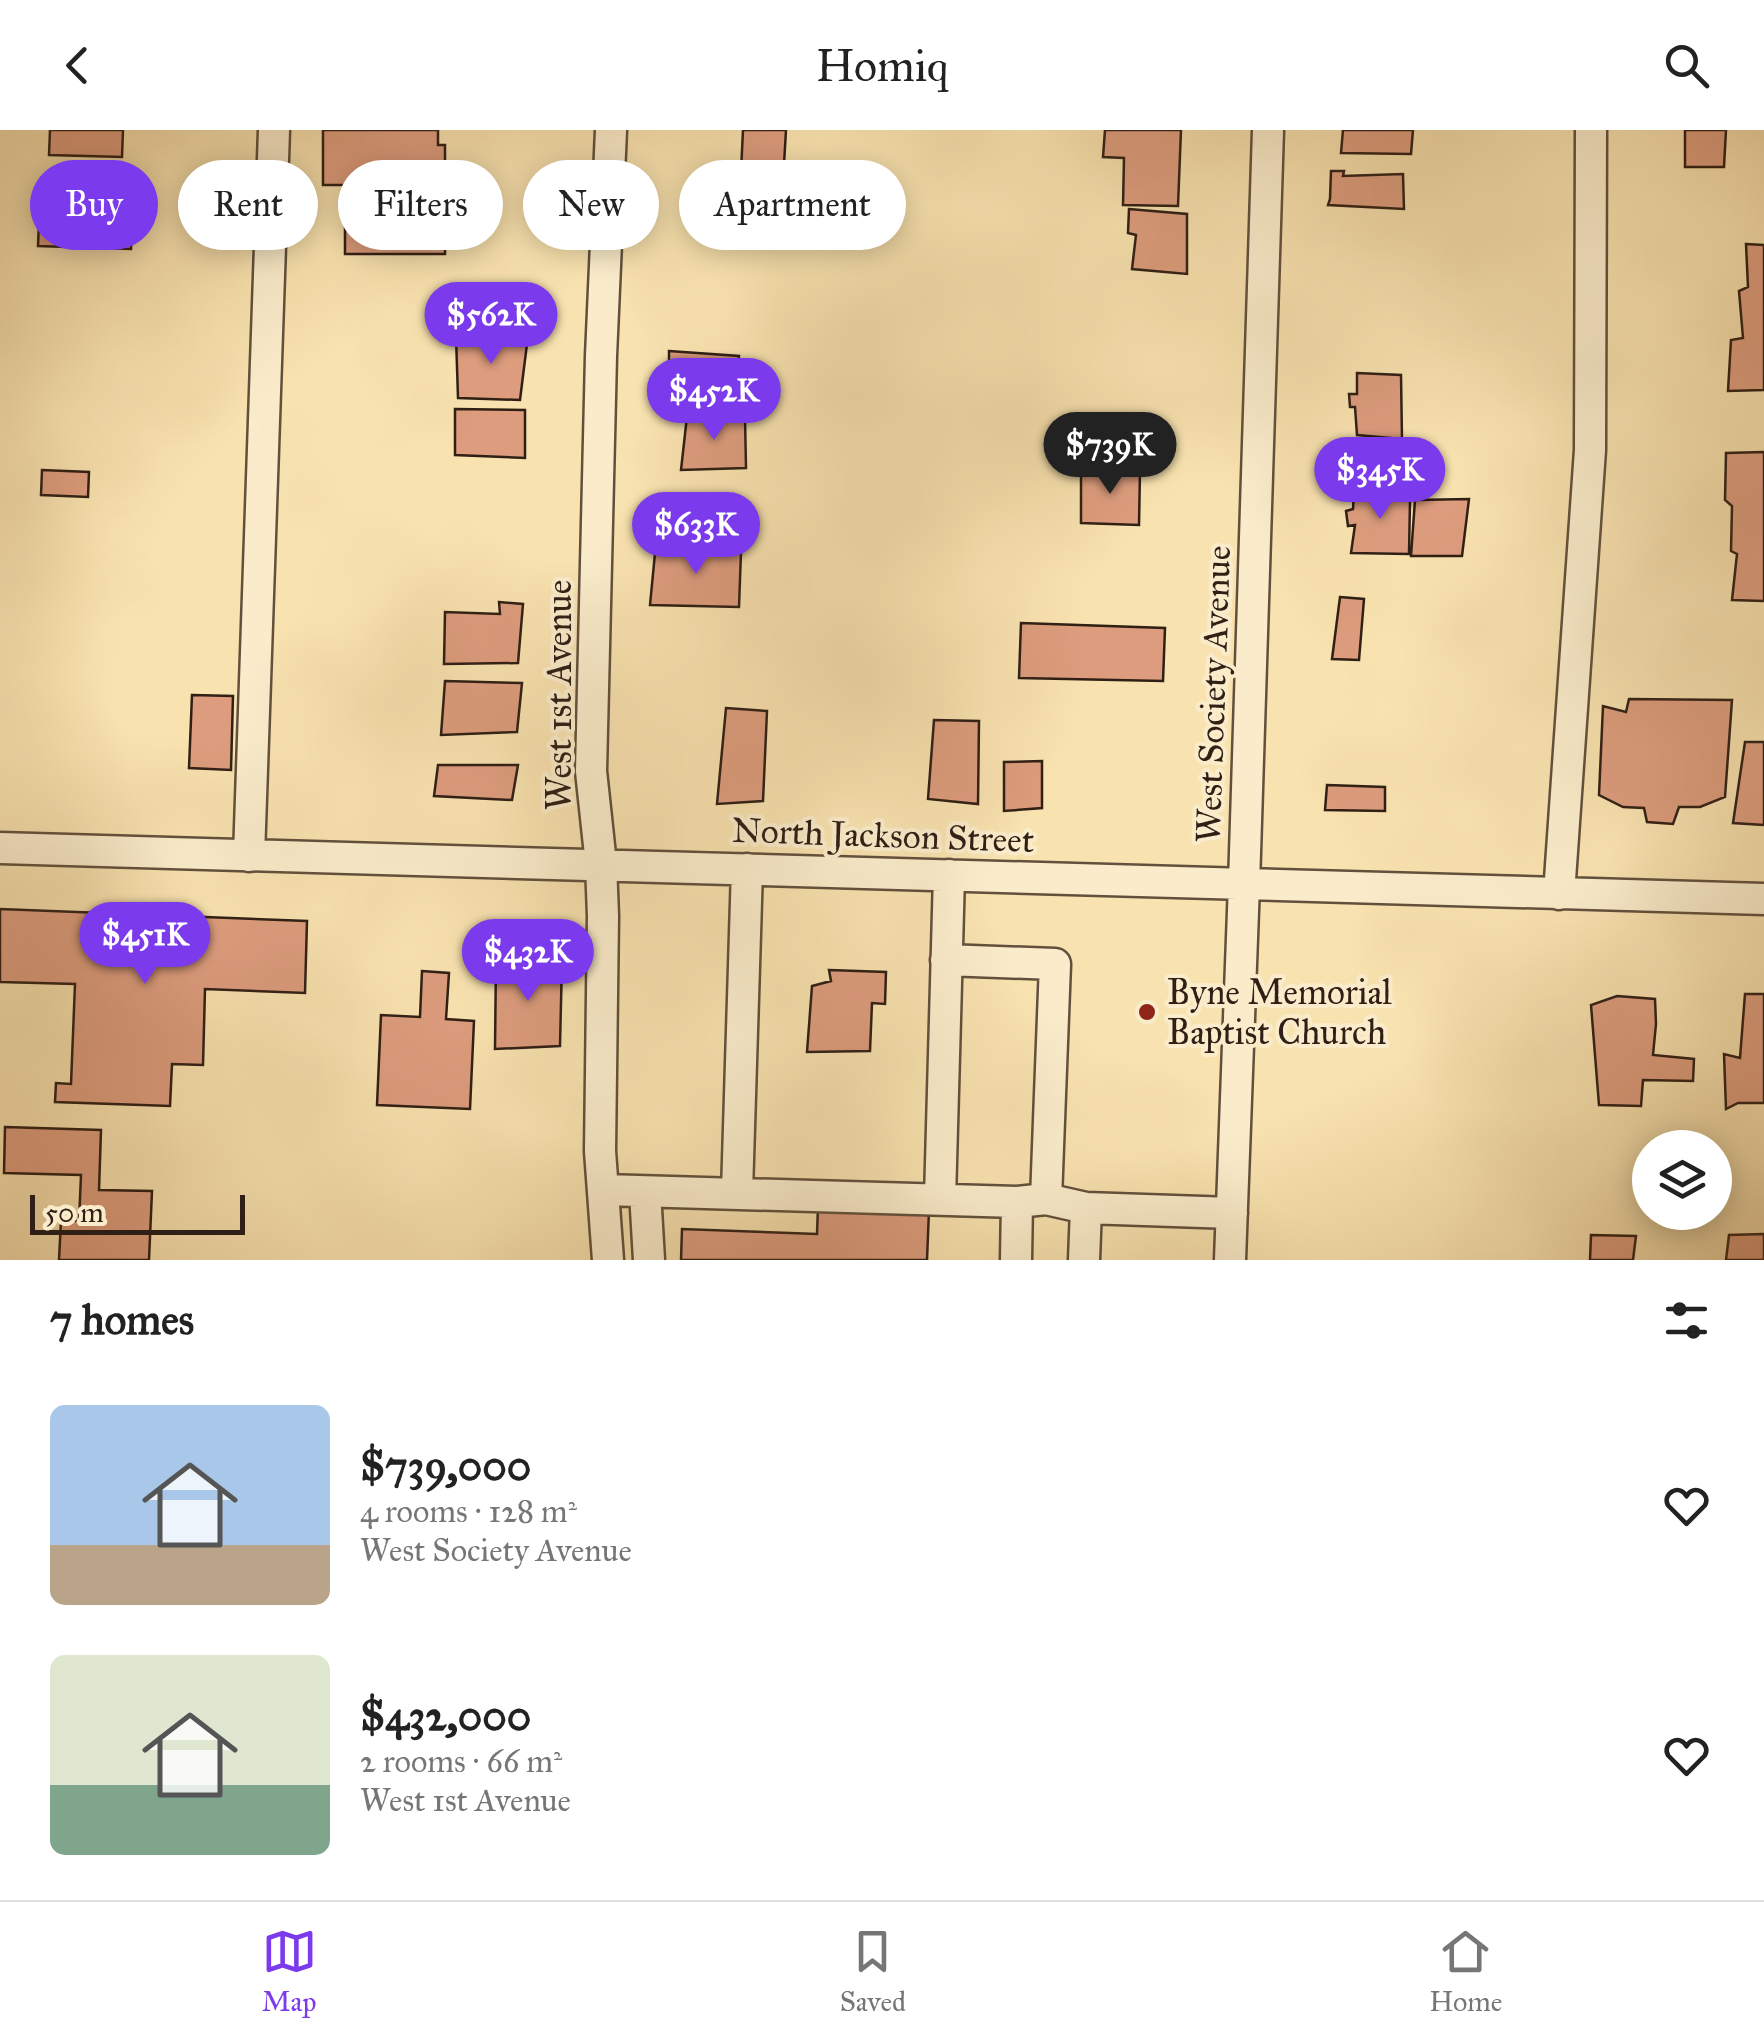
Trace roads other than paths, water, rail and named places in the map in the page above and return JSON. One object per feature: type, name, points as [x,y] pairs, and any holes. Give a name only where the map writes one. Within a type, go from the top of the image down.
[{"type":"street","points":[[250,856],[274,130]]},
{"type":"street","name":"West 1st Avenue","points":[[608,1260],[600,1132],[603,916],[591,771],[611,130]]},
{"type":"street","name":"West Society Avenue","points":[[1230,1260],[1268,130]]},
{"type":"street","points":[[1559,894],[1590,450],[1591,130]]},
{"type":"street","name":"North Jackson Street","points":[[0,848],[1764,899]]},
{"type":"street","points":[[738,1192],[747,869]]},
{"type":"street","points":[[940,1198],[949,875]]},
{"type":"street","points":[[946,960],[1055,964],[1031,1200],[1016,1260]]},
{"type":"street","points":[[604,1190],[1031,1200],[1086,1208],[1232,1213]]},
{"type":"street","points":[[645,1192],[649,1260]]},
{"type":"street","points":[[1084,1260],[1086,1208]]},
{"type":"place","name":"Byne Memorial Baptist Church","points":[[1147,1012]]}]
